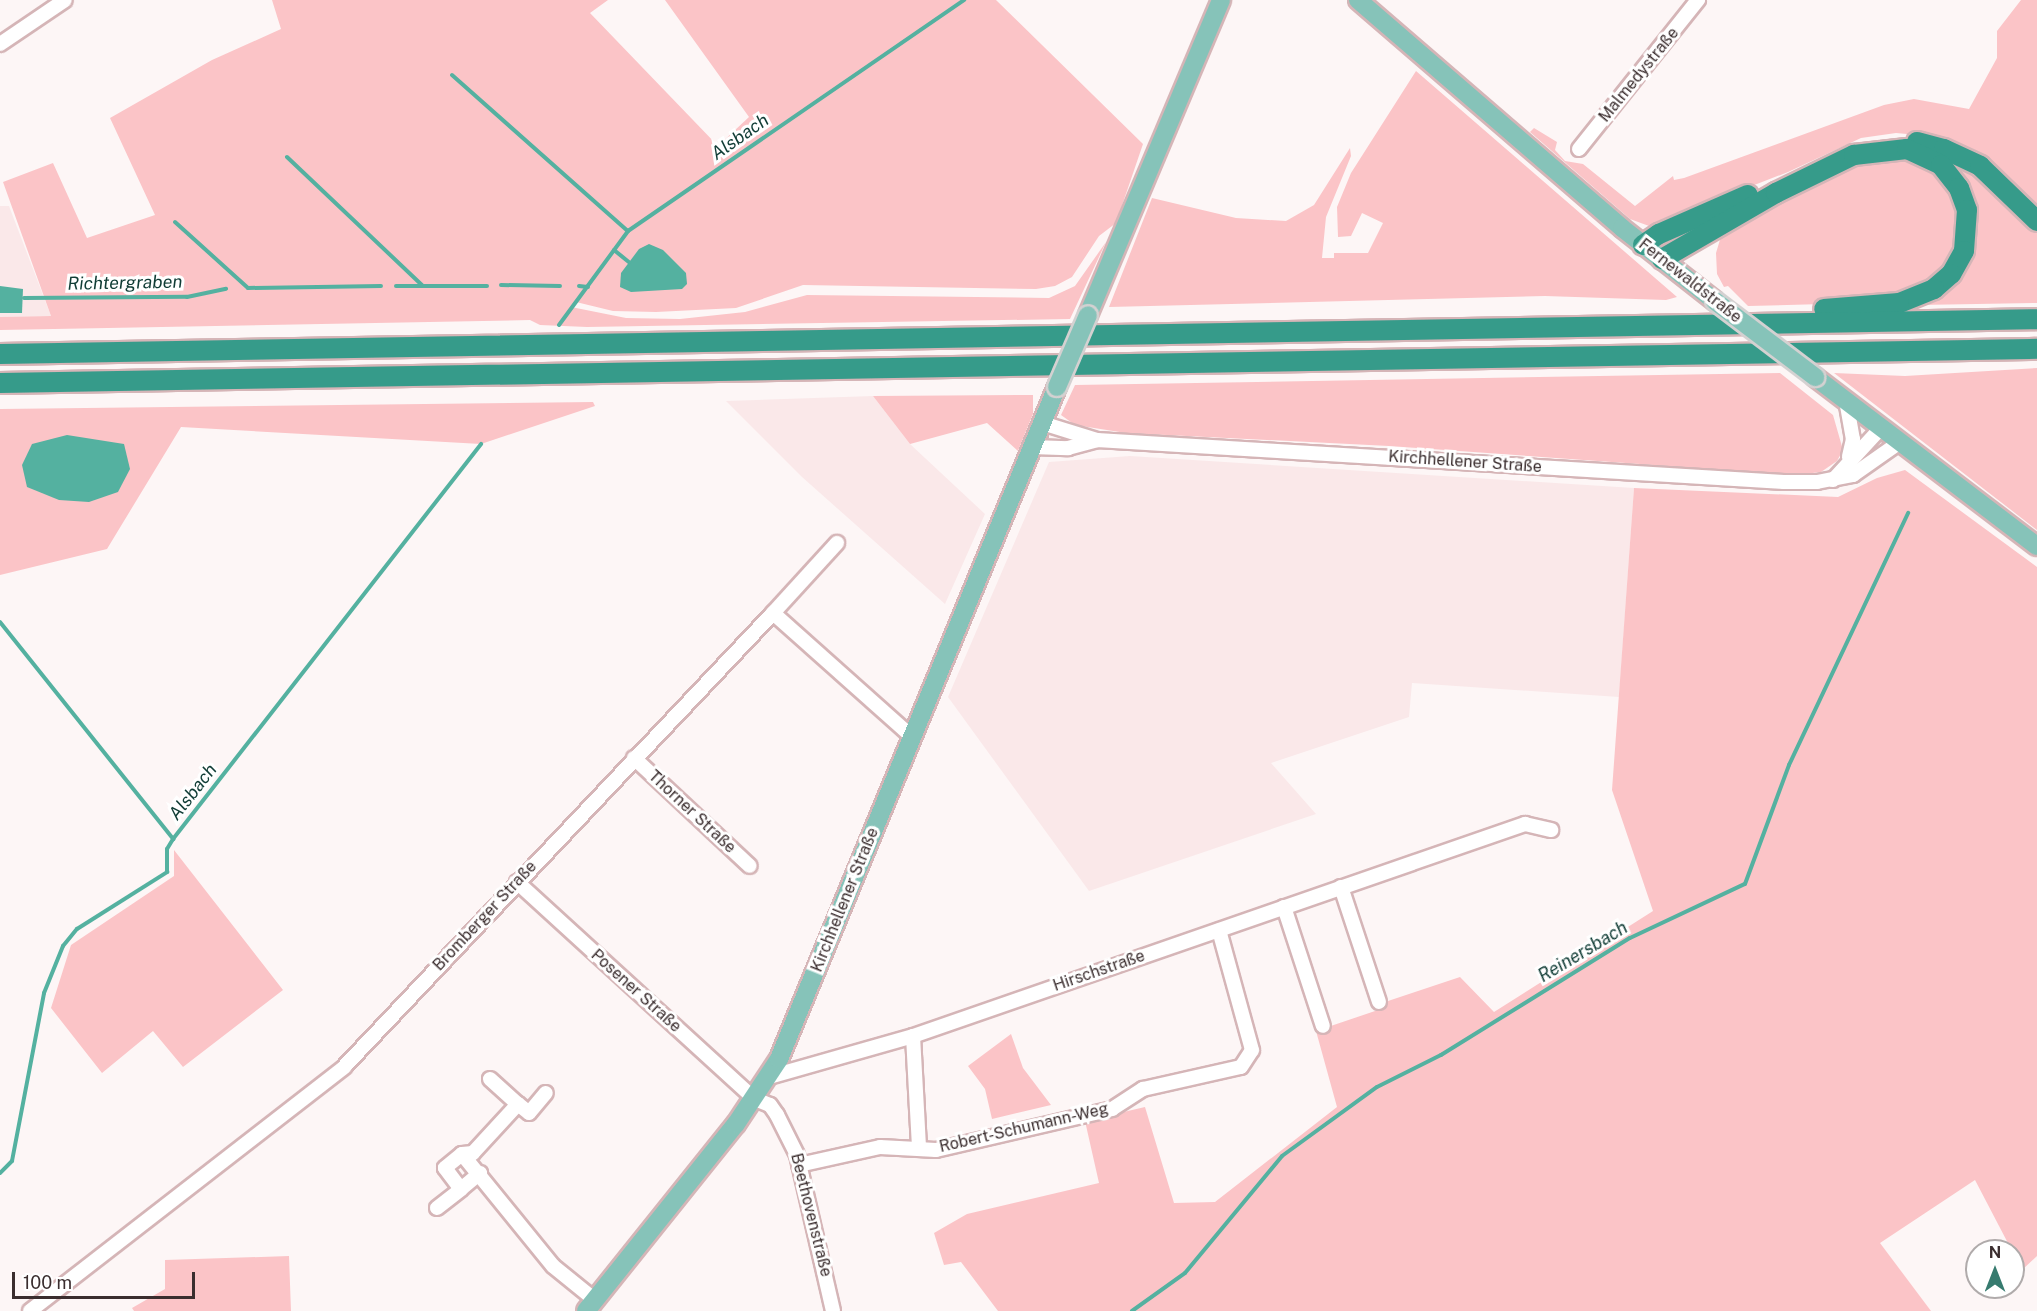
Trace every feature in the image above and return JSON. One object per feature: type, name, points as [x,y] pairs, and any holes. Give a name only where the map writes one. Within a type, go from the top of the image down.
[{"type":"highway","points":[[1643,245],[1659,234],[1840,153],[1894,140],[1932,146],[1968,159],[1993,176],[2037,221]]},
{"type":"highway","points":[[1662,259],[1793,184],[1872,151],[1899,148],[1921,153],[1941,165],[1959,188],[1968,219],[1964,251],[1951,274],[1934,289],[1880,307],[1767,310],[1748,324]]},
{"type":"highway","points":[[0,354],[2037,319]]},
{"type":"highway","points":[[0,383],[2037,349]]},
{"type":"main road","name":"Kirchhellener Straße","points":[[591,1305],[755,1099],[793,1030],[1032,447],[1221,0]]},
{"type":"main road","name":"Fernewaldstraße","points":[[1358,0],[1643,245],[2037,546]]},
{"type":"street","points":[[0,44],[65,0]]},
{"type":"street","name":"Malmedystraße","points":[[1579,149],[1698,0]]},
{"type":"street","points":[[1846,400],[1853,439],[1849,458]]},
{"type":"street","name":"Kirchhellener Straße","points":[[1042,423],[1097,440],[1784,482],[1833,480],[1869,468],[1900,442]]},
{"type":"street","points":[[1833,480],[1849,458],[1881,428]]},
{"type":"street","name":"Kirchhellener Straße","points":[[1032,447],[1068,448],[1097,440]]},
{"type":"street","name":"Bromberger Straße","points":[[30,1311],[344,1067],[837,543]]},
{"type":"street","points":[[773,613],[912,737]]},
{"type":"street","name":"Thorner Straße","points":[[634,758],[750,866]]},
{"type":"street","name":"Hirschstraße","points":[[769,1077],[913,1036],[1526,824],[1551,830]]},
{"type":"street","name":"Posener Straße","points":[[517,882],[755,1099]]},
{"type":"street","points":[[1341,887],[1379,1002]]},
{"type":"street","points":[[1284,907],[1323,1026]]},
{"type":"street","name":"Robert-Schumann-Weg","points":[[799,1165],[880,1147],[936,1150],[1112,1109],[1143,1089],[1242,1067],[1252,1050],[1219,930]]},
{"type":"street","points":[[913,1036],[919,1149]]},
{"type":"street","points":[[490,1079],[529,1113],[546,1094]]},
{"type":"street","name":"Beethovenstraße","points":[[755,1099],[770,1105],[777,1114],[799,1165],[833,1311]]},
{"type":"street","points":[[461,1189],[445,1168],[462,1154],[473,1153],[518,1104]]},
{"type":"street","points":[[462,1154],[480,1173],[553,1266],[591,1305]]},
{"type":"street","points":[[437,1208],[480,1173]]},
{"type":"shaded area","points":[[272,0],[608,0],[590,13],[718,146],[749,117],[665,0],[996,0],[1143,144],[1116,223],[1099,236],[1072,277],[1055,286],[1036,289],[803,285],[736,308],[656,312],[613,311],[576,302],[571,307],[626,318],[680,319],[745,312],[807,295],[1049,298],[1075,286],[1106,242],[1070,319],[587,327],[540,325],[530,320],[0,330],[0,317],[51,316],[3,182],[53,163],[87,238],[155,215],[110,118],[212,60],[281,29]]},
{"type":"shaded area","points":[[2021,0],[2037,0],[2037,205],[1994,163],[1971,149],[1940,137],[1896,133],[1861,138],[1788,172],[1649,226],[1630,219],[1530,132],[1534,128],[1557,142],[1555,150],[1565,161],[1583,164],[1635,206],[1673,176],[1674,180],[1684,178],[1884,105],[1914,99],[1969,109],[1997,58],[1997,31]]},
{"type":"shaded area","points":[[1416,71],[1677,297],[1666,300],[1545,296],[1109,307],[1152,198],[1236,218],[1286,221],[1314,205],[1350,148],[1351,156],[1326,217],[1322,258],[1334,258],[1334,253],[1368,253],[1383,223],[1362,213],[1351,236],[1338,237],[1337,207],[1351,173]]},
{"type":"shaded area","points":[[1867,156],[1921,160],[1948,184],[1959,212],[1957,246],[1937,276],[1902,296],[1860,303],[1748,306],[1728,286],[1724,287],[1717,274],[1716,253],[1722,233],[1730,225]]},
{"type":"shaded area","points":[[1945,162],[1973,167],[2037,226],[2037,303],[1919,305],[1971,239]]},
{"type":"shaded area","points":[[0,206],[9,206],[51,316],[0,317]]},
{"type":"shaded area","points":[[649,244],[663,250],[686,273],[687,284],[682,289],[631,292],[620,287],[621,273],[639,249]]},
{"type":"shaded area","points":[[0,286],[23,289],[22,313],[0,313]]},
{"type":"shaded area","points":[[2037,368],[2037,530],[1834,373],[1905,376]]},
{"type":"shaded area","points":[[1780,373],[1833,415],[1843,450],[1837,461],[1821,472],[1795,475],[1389,446],[1126,433],[1075,425],[1061,415],[1075,385]]},
{"type":"shaded area","points":[[1033,395],[1033,414],[1018,451],[987,423],[910,444],[873,396]]},
{"type":"shaded area","points":[[873,396],[910,444],[985,514],[945,604],[802,477],[726,401]]},
{"type":"shaded area","points":[[593,402],[595,406],[481,444],[181,427],[107,549],[0,575],[0,409]]},
{"type":"shaded area","points":[[67,435],[124,444],[130,469],[118,492],[89,502],[59,500],[27,487],[22,465],[32,444]]},
{"type":"shaded area","points":[[1130,456],[1634,488],[1619,697],[1412,683],[1409,717],[1271,763],[1316,814],[1089,891],[948,697],[1049,462]]},
{"type":"shaded area","points":[[1905,470],[2037,567],[2037,1256],[2025,1267],[2025,1239],[2006,1239],[1975,1180],[1880,1243],[1931,1311],[998,1311],[961,1262],[944,1265],[934,1233],[967,1214],[1099,1183],[1085,1121],[1145,1107],[1174,1203],[1215,1202],[1337,1107],[1316,1031],[1378,1010],[1382,1003],[1460,977],[1494,1012],[1653,911],[1612,790],[1634,488],[1838,497],[1877,478]]},
{"type":"shaded area","points":[[174,850],[283,990],[183,1067],[153,1031],[102,1073],[51,1008],[71,945],[174,876]]},
{"type":"shaded area","points":[[1011,1034],[1023,1068],[1051,1105],[992,1119],[985,1089],[968,1066]]},
{"type":"shaded area","points":[[289,1256],[291,1311],[134,1311],[132,1308],[165,1289],[165,1260]]},
{"type":"waterway","name":"Alsbach","points":[[559,325],[628,231],[964,0]]},
{"type":"waterway","points":[[452,75],[628,231]]},
{"type":"waterway","points":[[287,157],[423,286]]},
{"type":"waterway","name":"Richtergraben","points":[[175,222],[248,288],[381,286]]},
{"type":"waterway","points":[[614,250],[629,262]]},
{"type":"waterway","name":"Richtergraben","points":[[501,285],[560,286]]},
{"type":"waterway","name":"Richtergraben","points":[[396,286],[487,286]]},
{"type":"waterway","name":"Alsbach","points":[[579,286],[588,287]]},
{"type":"waterway","name":"Richtergraben","points":[[24,298],[187,297],[226,289]]},
{"type":"waterway","name":"Alsbach","points":[[0,1173],[12,1161],[44,993],[63,946],[77,929],[167,872],[167,849],[173,839],[481,444]]},
{"type":"waterway","name":"Reinersbach","points":[[1132,1311],[1185,1273],[1282,1156],[1377,1087],[1441,1055],[1630,938],[1745,884],[1789,765],[1908,513]]},
{"type":"waterway","points":[[0,622],[173,839]]}]
